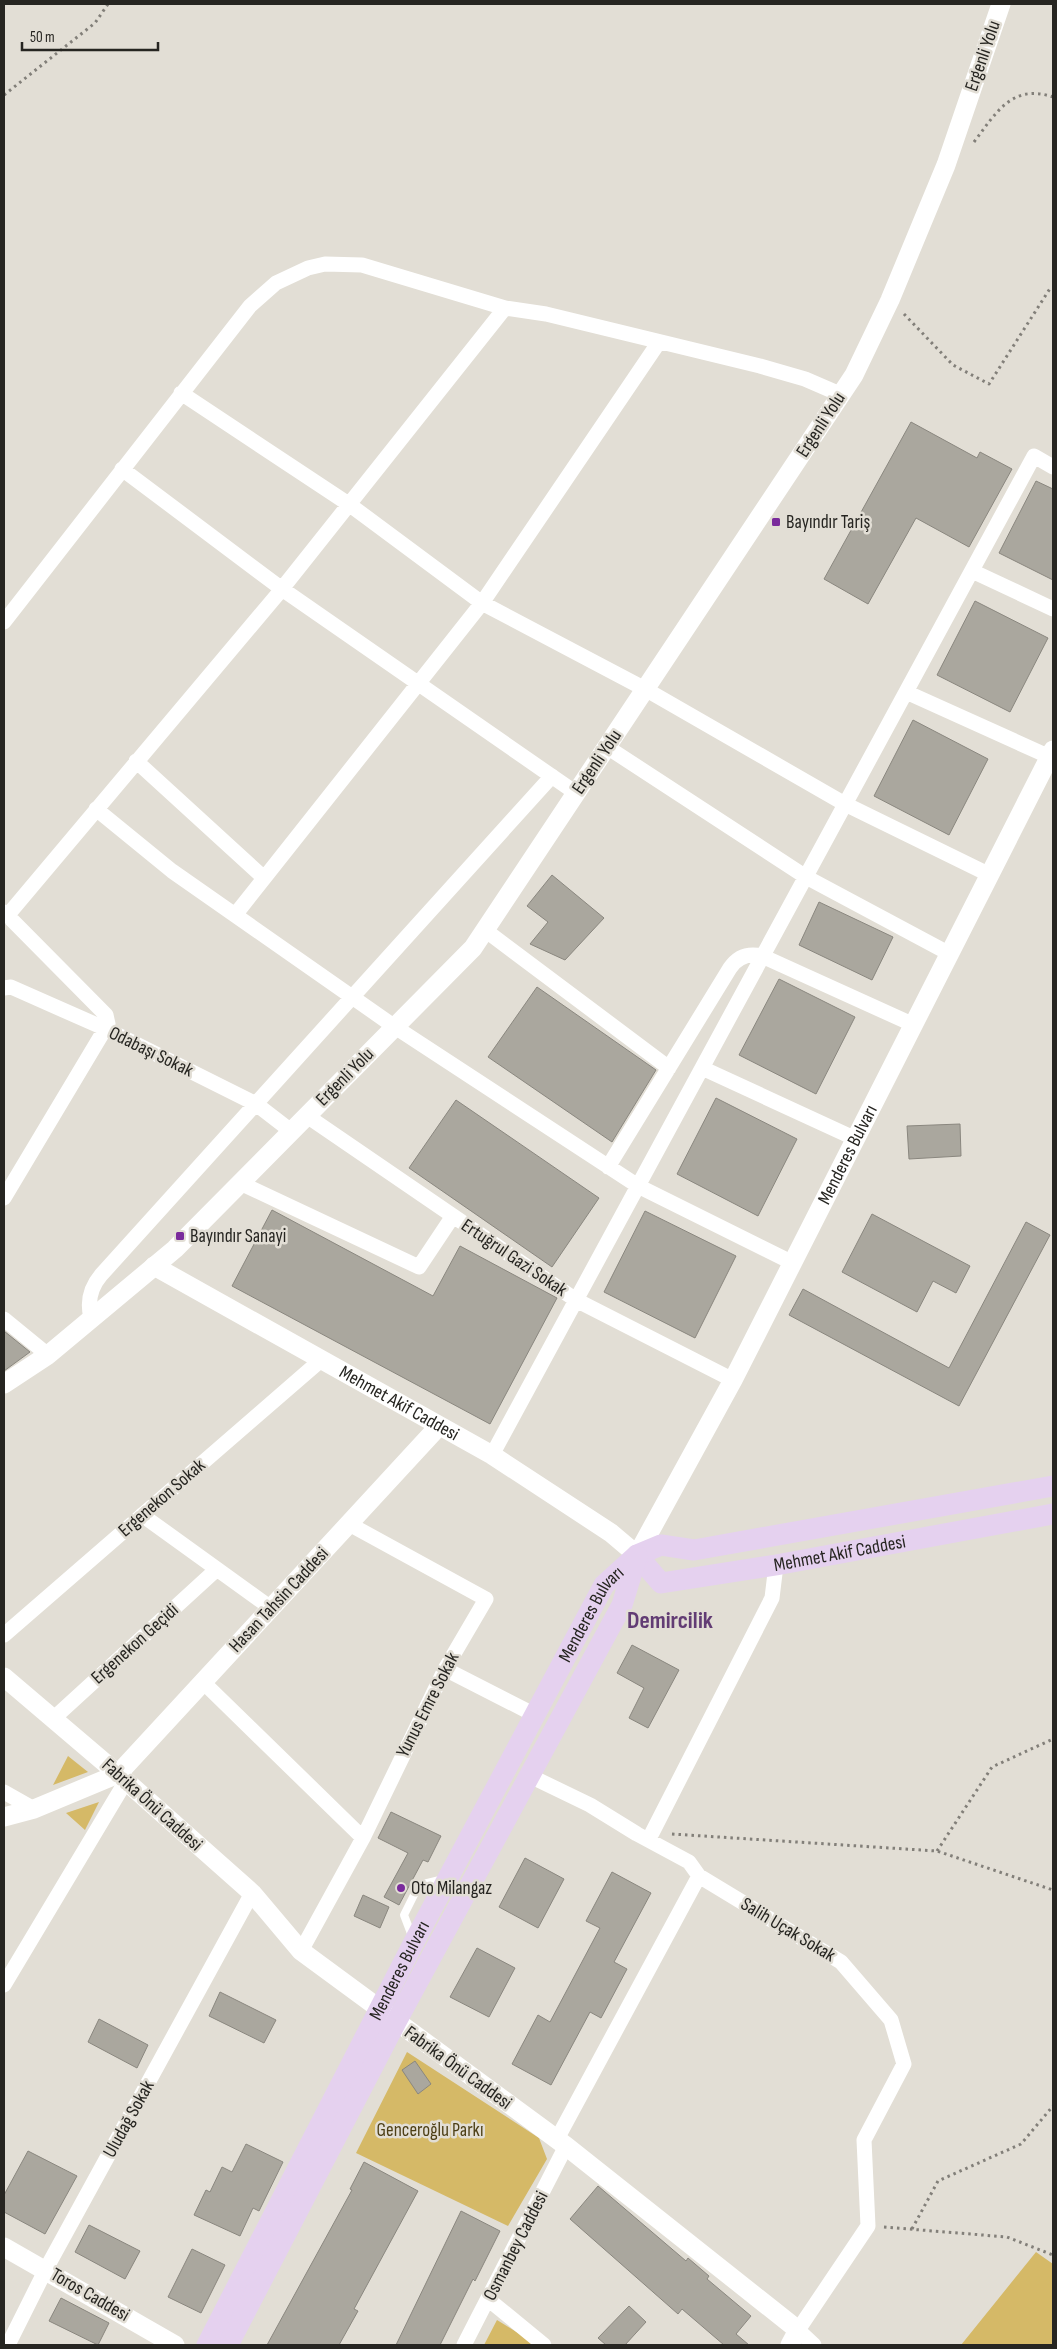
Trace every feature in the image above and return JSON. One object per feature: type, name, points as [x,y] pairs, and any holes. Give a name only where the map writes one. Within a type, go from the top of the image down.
[{"type":"main road","name":"Mehmet Akif Caddesi","points":[[1053,1486],[694,1550],[661,1544],[637,1555],[661,1583],[776,1565],[1053,1514]]},
{"type":"main road","name":"Menderes Bulvarı","points":[[207,2345],[379,2008],[604,1585],[637,1555]]},
{"type":"main road","name":"Menderes Bulvarı","points":[[228,2345],[396,2022],[622,1605],[637,1555]]},
{"type":"street","name":"Ergenli Yolu","points":[[4,1384],[48,1355],[174,1249],[473,948],[842,395],[890,300],[946,164],[1001,4]]},
{"type":"street","points":[[4,622],[181,392],[262,294],[276,283],[308,268],[326,264],[362,265],[505,308],[546,314],[769,368],[805,379],[842,395]]},
{"type":"street","points":[[4,1198],[108,1024],[106,1015],[6,914],[282,589],[505,308]]},
{"type":"street","points":[[235,915],[482,603],[659,342]]},
{"type":"street","points":[[181,392],[350,505],[482,603],[646,689],[845,804],[990,875]]},
{"type":"street","points":[[492,1455],[1034,456],[1053,467]]},
{"type":"street","points":[[122,469],[282,589],[576,793]]},
{"type":"street","points":[[972,571],[1053,609]]},
{"type":"street","points":[[906,692],[1051,754]]},
{"type":"street","points":[[607,747],[806,877],[950,954]]},
{"type":"street","name":"Menderes Bulvarı","points":[[637,1555],[733,1380],[793,1264],[1051,754]]},
{"type":"street","points":[[136,761],[264,878]]},
{"type":"street","points":[[91,1318],[88,1301],[95,1282],[552,776]]},
{"type":"street","points":[[96,809],[172,872],[395,1027],[608,1167],[638,1186],[793,1264]]},
{"type":"street","points":[[485,930],[669,1068]]},
{"type":"street","points":[[608,1167],[734,962],[745,956],[762,956],[914,1025]]},
{"type":"street","name":"Odabaşı Sokak","points":[[4,988],[11,987],[106,1029],[256,1104],[292,1131]]},
{"type":"street","points":[[702,1068],[856,1139]]},
{"type":"street","name":"Ertuğrul Gazi Sokak","points":[[307,1116],[576,1300],[733,1380]]},
{"type":"street","points":[[240,1183],[419,1267],[453,1216]]},
{"type":"street","name":"Mehmet Akif Caddesi","points":[[154,1266],[492,1455],[611,1533],[637,1555]]},
{"type":"street","points":[[4,1319],[48,1355]]},
{"type":"street","name":"Ergenekon Sokak","points":[[4,1635],[321,1360]]},
{"type":"street","name":"Hasan Tahsin Caddesi","points":[[4,1985],[122,1778],[203,1682],[440,1426]]},
{"type":"street","points":[[142,1515],[271,1608]]},
{"type":"street","name":"Yunus Emre Sokak","points":[[301,1951],[363,1838],[444,1669],[486,1599],[349,1524]]},
{"type":"street","points":[[652,1833],[772,1598],[776,1565]]},
{"type":"street","name":"Ergenekon Geçidi","points":[[54,1718],[217,1569]]},
{"type":"street","points":[[444,1669],[535,1715]]},
{"type":"street","name":"Fabrika Önü Caddesi","points":[[4,1676],[252,1893],[301,1951],[562,2143],[794,2338],[814,2345]]},
{"type":"street","points":[[203,1682],[363,1838]]},
{"type":"street","name":"Salih Uçak Sokak","points":[[530,1776],[590,1805],[637,1834],[689,1862],[699,1876],[841,1962],[891,2020],[904,2064],[864,2140],[868,2226]]},
{"type":"street","points":[[4,1817],[34,1809],[122,1778]]},
{"type":"street","points":[[4,1792],[34,1809]]},
{"type":"street","name":"Osmanbey Caddesi","points":[[464,2345],[488,2300],[562,2143],[699,1876]]},
{"type":"street","name":"Uludağ Sokak","points":[[8,2345],[46,2269],[252,1893]]},
{"type":"street","points":[[794,2338],[868,2226]]},
{"type":"street","name":"Toros Caddesi","points":[[4,2247],[46,2269],[175,2345]]},
{"type":"street","points":[[488,2300],[544,2345]]},
{"type":"path","points":[[4,95],[94,22],[108,4]]},
{"type":"path","points":[[970,148],[995,114],[1009,100],[1028,93],[1038,92],[1053,97]]},
{"type":"path","points":[[890,300],[953,365],[989,384],[1051,287]]},
{"type":"path","points":[[938,1850],[992,1767],[1053,1739]]},
{"type":"path","points":[[652,1833],[938,1850],[1053,1890]]},
{"type":"path","points":[[912,2229],[938,2181],[1021,2144],[1053,2106]]},
{"type":"path","points":[[868,2226],[1008,2237],[1053,2255]]},
{"type":"green space","points":[[68,1756],[88,1772],[53,1785]]},
{"type":"green space","points":[[99,1802],[85,1830],[66,1813]]},
{"type":"green space","name":"Genceroğlu Parkı","points":[[407,2052],[539,2138],[547,2159],[508,2226],[356,2153]]},
{"type":"green space","points":[[1036,2252],[1053,2264],[1053,2345],[961,2345]]},
{"type":"green space","points":[[497,2320],[531,2341],[532,2345],[484,2345]]},
{"type":"building","points":[[911,422],[977,458],[980,452],[1012,469],[969,547],[916,518],[868,604],[824,579]]},
{"type":"building","points":[[1036,481],[1053,489],[1053,580],[999,553]]},
{"type":"building","points":[[975,601],[1048,638],[1010,712],[937,675]]},
{"type":"building","points":[[913,720],[988,759],[949,835],[874,796]]},
{"type":"building","points":[[552,875],[604,918],[565,960],[530,944],[548,922],[527,906]]},
{"type":"building","points":[[819,902],[893,937],[872,980],[799,945]]},
{"type":"building","points":[[779,979],[855,1017],[816,1094],[739,1055]]},
{"type":"building","points":[[537,987],[656,1070],[612,1142],[488,1057]]},
{"type":"building","points":[[716,1098],[797,1139],[758,1216],[677,1174]]},
{"type":"building","points":[[456,1100],[599,1198],[552,1267],[409,1168]]},
{"type":"building","points":[[960,1124],[961,1156],[909,1159],[907,1126]]},
{"type":"building","points":[[272,1210],[433,1296],[460,1246],[557,1298],[490,1424],[232,1286]]},
{"type":"building","points":[[645,1211],[736,1256],[695,1338],[604,1292]]},
{"type":"building","points":[[872,1214],[970,1266],[956,1293],[933,1281],[917,1312],[842,1272]]},
{"type":"building","points":[[1026,1222],[1050,1235],[959,1406],[789,1315],[803,1289],[949,1368]]},
{"type":"building","points":[[4,1331],[30,1352],[4,1371]]},
{"type":"building","points":[[632,1645],[679,1670],[648,1728],[629,1718],[644,1688],[617,1673]]},
{"type":"building","points":[[391,1812],[441,1836],[428,1862],[423,1860],[399,1905],[384,1897],[408,1853],[378,1838]]},
{"type":"building","points":[[525,1858],[564,1879],[538,1928],[499,1907]]},
{"type":"building","points":[[612,1872],[651,1893],[614,1962],[627,1969],[601,2018],[590,2012],[551,2085],[512,2064],[538,2015],[550,2022],[600,1928],[586,1921]]},
{"type":"building","points":[[363,1895],[389,1907],[380,1928],[354,1916]]},
{"type":"building","points":[[477,1948],[515,1968],[489,2017],[450,1997]]},
{"type":"building","points":[[220,1992],[276,2020],[264,2043],[209,2016]]},
{"type":"building","points":[[99,2019],[148,2045],[137,2068],[88,2042]]},
{"type":"building","points":[[415,2061],[431,2084],[418,2094],[402,2070]]},
{"type":"building","points":[[246,2144],[283,2162],[259,2211],[253,2208],[240,2236],[194,2215],[206,2190],[210,2192],[222,2167],[232,2172]]},
{"type":"building","points":[[28,2151],[77,2176],[45,2234],[4,2212],[4,2195]]},
{"type":"building","points":[[364,2162],[418,2191],[354,2309],[358,2311],[339,2345],[267,2345],[352,2190],[350,2189]]},
{"type":"building","points":[[598,2186],[686,2261],[688,2258],[709,2276],[707,2279],[751,2316],[736,2334],[749,2345],[724,2345],[682,2309],[678,2314],[570,2219]]},
{"type":"building","points":[[461,2211],[500,2231],[475,2281],[473,2279],[440,2345],[396,2345]]},
{"type":"building","points":[[89,2225],[140,2251],[125,2279],[75,2252]]},
{"type":"building","points":[[192,2249],[225,2265],[201,2313],[168,2297]]},
{"type":"building","points":[[61,2298],[109,2323],[98,2345],[49,2321]]},
{"type":"building","points":[[629,2306],[646,2322],[625,2345],[606,2345],[598,2338]]},
{"type":"place","name":"Bayındır Tariş","points":[[776,522]]},
{"type":"place","name":"Bayındır Sanayi","points":[[180,1236]]},
{"type":"place","name":"Oto Milangaz","points":[[401,1888]]},
{"type":"district","name":"Demircilik","points":[[670,1620]]}]
